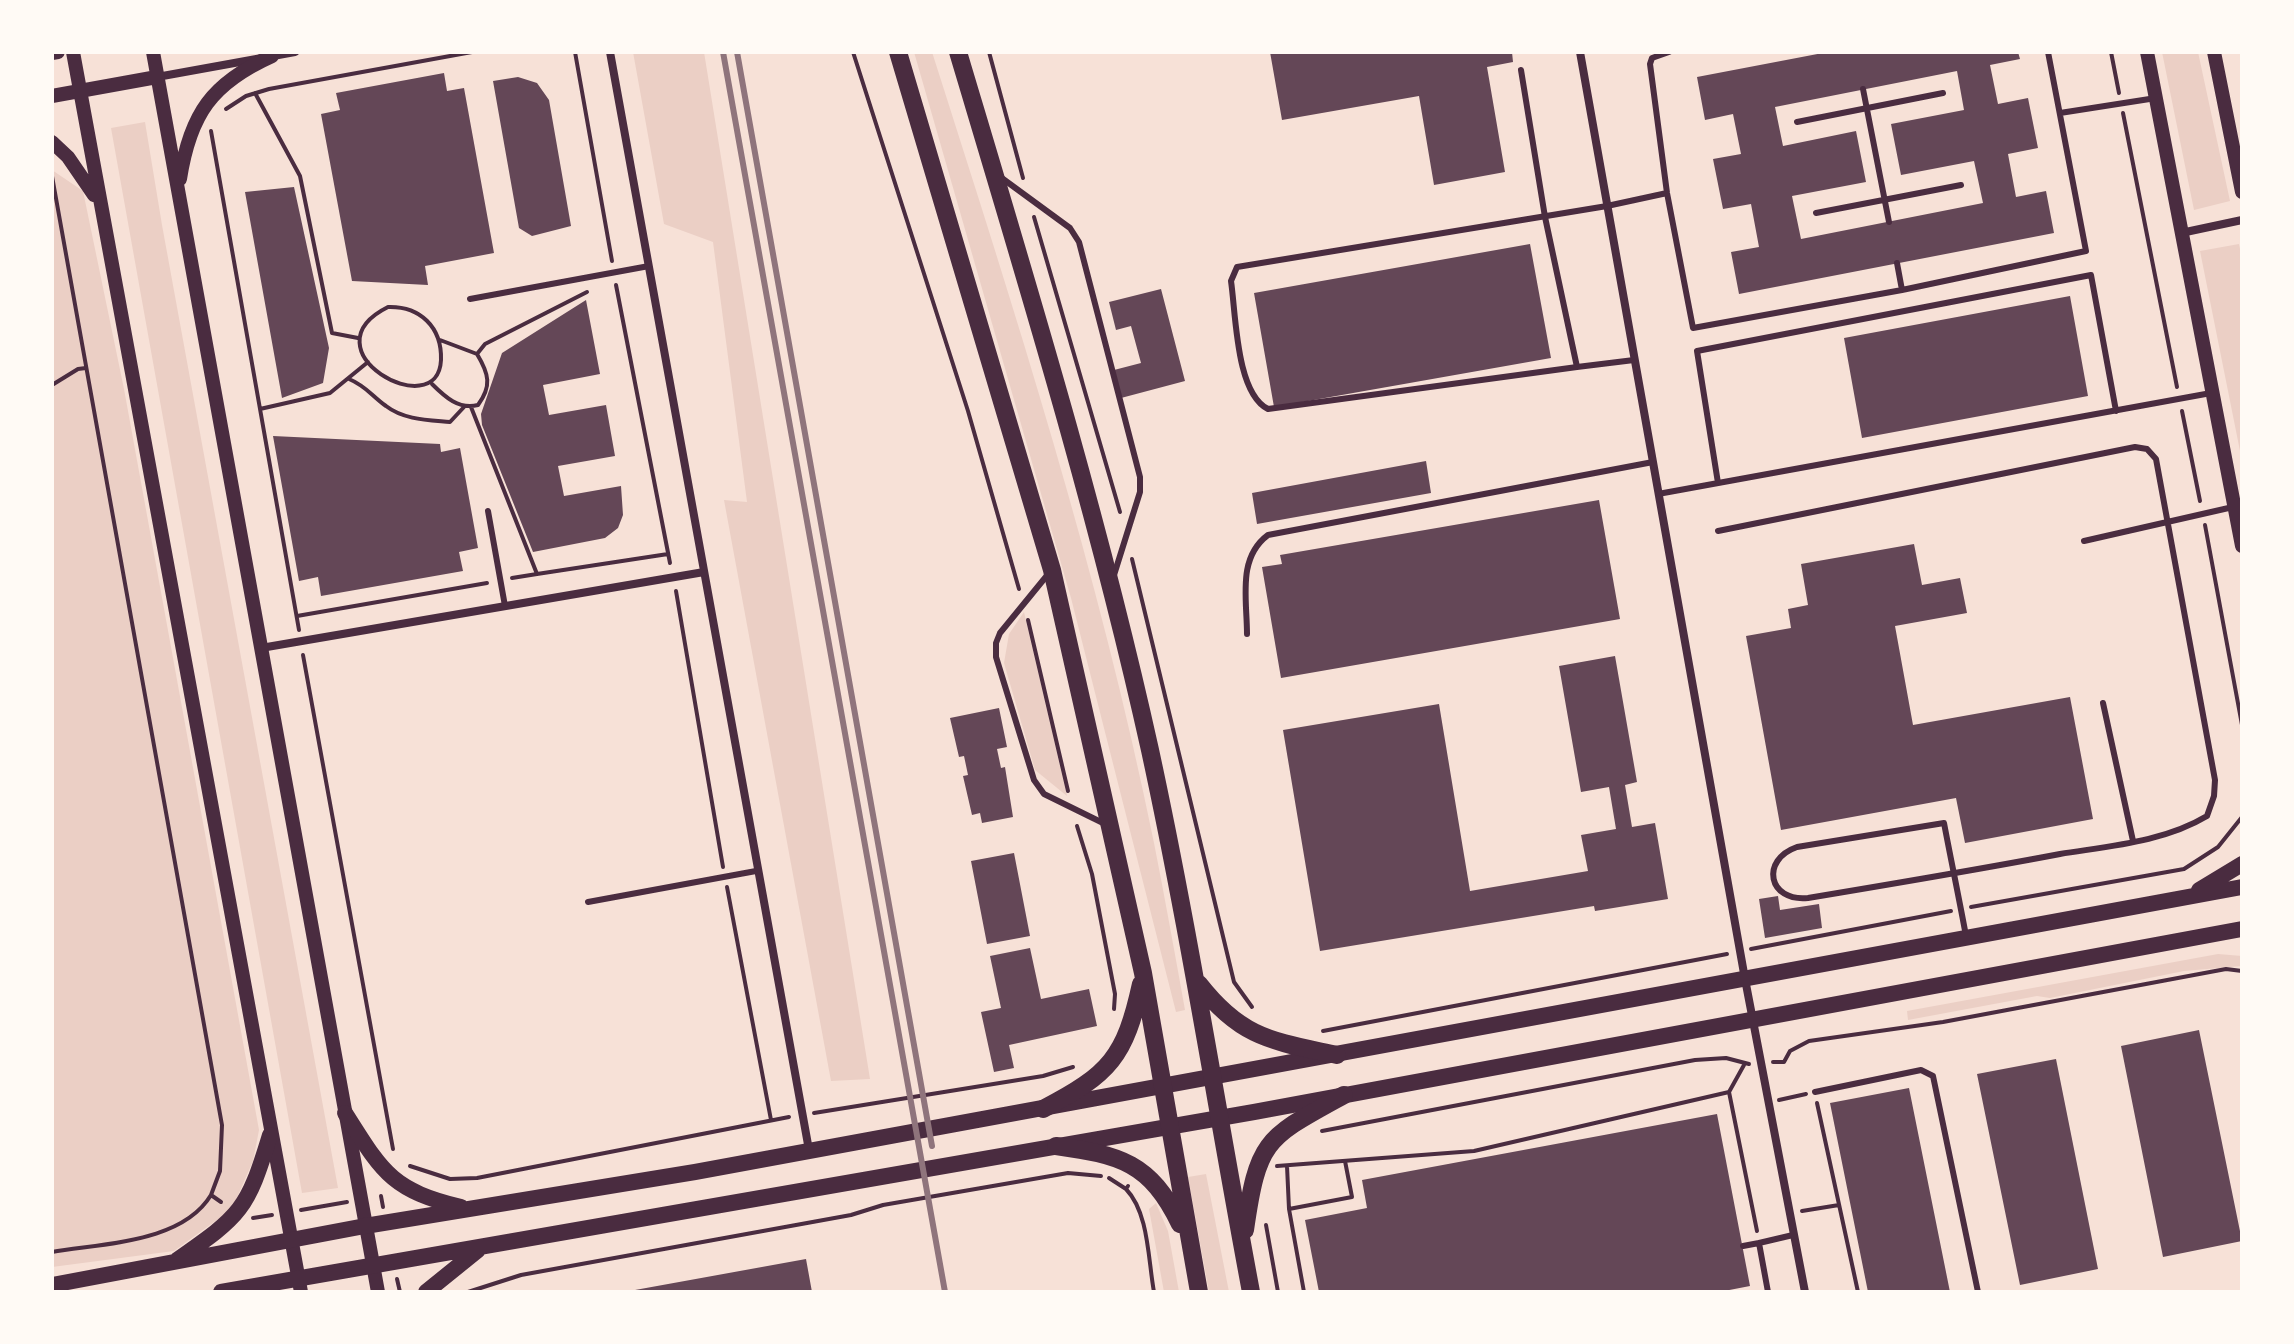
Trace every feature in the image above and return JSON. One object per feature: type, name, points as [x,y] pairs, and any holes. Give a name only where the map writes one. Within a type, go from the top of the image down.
[{"type":"main road","points":[[898,52],[1052,570],[1143,973],[1199,1292]]},
{"type":"main road","points":[[958,52],[1111,586],[1150,751],[1196,979],[1251,1292]]},
{"type":"main road","points":[[2177,900],[2242,864]]},
{"type":"main road","points":[[52,1285],[290,1239],[1043,1109],[2242,887]]},
{"type":"main road","points":[[221,1292],[299,1285],[373,1266],[1344,1095],[2239,931]]},
{"type":"main road","points":[[1043,1109],[1078,1090],[1118,1055],[1129,1031],[1143,973]]},
{"type":"main road","points":[[1196,979],[1238,1025],[1278,1042],[1337,1055]]},
{"type":"main road","points":[[1243,1249],[1257,1162],[1268,1144],[1344,1095]]},
{"type":"main road","points":[[345,1113],[372,1159],[392,1180],[434,1201],[470,1210]]},
{"type":"main road","points":[[172,1263],[246,1216],[270,1135]]},
{"type":"main road","points":[[1056,1146],[1112,1155],[1143,1170],[1169,1201],[1190,1245]]},
{"type":"main road","points":[[426,1292],[481,1248]]},
{"type":"street","points":[[52,53],[58,52]]},
{"type":"street","points":[[73,52],[224,857],[270,1135],[299,1285]]},
{"type":"street","points":[[153,52],[378,1292]]},
{"type":"street","points":[[52,96],[295,52]]},
{"type":"street","points":[[610,52],[809,1150]]},
{"type":"street","points":[[1580,52],[1745,979],[1805,1292]]},
{"type":"street","points":[[2147,52],[2242,546]]},
{"type":"street","points":[[2214,52],[2242,192]]},
{"type":"street","points":[[178,191],[189,134],[199,112],[230,79],[272,56]]},
{"type":"street","points":[[52,142],[87,182],[100,207]]},
{"type":"street","points":[[2181,233],[2242,220]]},
{"type":"street","points":[[261,648],[704,572]]},
{"type":"lane","points":[[1669,52],[1652,58],[1650,64],[1667,193],[1693,328],[1902,290],[2086,251],[2048,52]]},
{"type":"lane","points":[[1521,70],[1545,217],[1577,367]]},
{"type":"lane","points":[[1863,89],[1889,222]]},
{"type":"lane","points":[[1797,122],[1943,93]]},
{"type":"lane","points":[[2060,113],[2156,98]]},
{"type":"lane","points":[[992,170],[1070,228],[1079,242],[1140,477],[1136,507],[1111,586]]},
{"type":"lane","points":[[1816,213],[1961,185]]},
{"type":"lane","points":[[1634,360],[1268,409],[1255,402],[1246,384],[1231,281],[1237,267],[1545,217],[1667,193]]},
{"type":"lane","points":[[1897,263],[1902,290]]},
{"type":"lane","points":[[470,299],[649,266]]},
{"type":"lane","points":[[1718,483],[1697,351],[2091,275],[2116,411]]},
{"type":"lane","points":[[1658,494],[2211,393]]},
{"type":"lane","points":[[1718,531],[2135,447],[2147,449],[2156,459],[2215,780],[2214,796],[2207,816],[2197,822],[2133,841],[1953,874],[1795,899],[1783,894],[1775,885],[1773,872],[1776,860],[1797,847],[1944,823],[1953,874],[1967,940]]},
{"type":"lane","points":[[1247,634],[1247,560],[1258,543],[1268,535],[1653,462]]},
{"type":"lane","points":[[2084,541],[2233,507]]},
{"type":"lane","points":[[488,511],[505,606]]},
{"type":"lane","points":[[1052,570],[1000,633],[996,657],[1034,780],[1044,794],[1112,828]]},
{"type":"lane","points":[[2103,703],[2133,841]]},
{"type":"lane","points":[[588,902],[756,871]]},
{"type":"lane","points":[[1815,1092],[1921,1070],[1933,1076],[1978,1292]]},
{"type":"lane","points":[[1743,1246],[1793,1235]]},
{"type":"lane","points":[[1759,1243],[1768,1292]]},
{"type":"path","points":[[218,116],[255,93],[303,81],[472,52]]},
{"type":"path","points":[[853,52],[968,411],[1024,604],[1072,808],[1092,874],[1115,994],[1113,1015]]},
{"type":"path","points":[[255,93],[300,176],[332,333],[358,338]]},
{"type":"path","points":[[52,176],[222,1125],[220,1171],[201,1213],[179,1225],[52,1252]]},
{"type":"path","points":[[606,289],[617,287]]},
{"type":"path","points":[[477,354],[485,344],[584,293],[595,291]]},
{"type":"path","points":[[388,307],[419,312],[440,340],[441,365],[432,384],[423,388],[406,386],[379,373],[368,362],[358,338],[374,314],[388,307]]},
{"type":"path","points":[[432,384],[464,407],[478,405],[489,385],[487,371],[477,354],[451,341],[440,340]]},
{"type":"path","points":[[260,409],[315,399],[349,379],[368,362]]},
{"type":"path","points":[[52,385],[86,368]]},
{"type":"path","points":[[349,379],[366,386],[387,407],[416,419],[450,422],[464,407]]},
{"type":"path","points":[[471,407],[537,574]]},
{"type":"path","points":[[297,616],[668,554]]},
{"type":"path","points":[[1321,1131],[1695,1060],[1726,1058],[1744,1065],[1784,1062],[1790,1051],[1809,1041],[2083,998],[2195,974],[2242,971]]},
{"type":"path","points":[[403,1163],[450,1179],[477,1178],[802,1114],[1043,1076],[1071,1069],[1081,1061]]},
{"type":"path","points":[[1744,1065],[1729,1092],[1759,1243]]},
{"type":"path","points":[[1275,1166],[1474,1151],[1729,1092]]},
{"type":"path","points":[[1769,1102],[1815,1092],[1858,1292]]},
{"type":"path","points":[[1289,1209],[1352,1197],[1345,1161]]},
{"type":"path","points":[[1287,1166],[1289,1209],[1304,1292]]},
{"type":"path","points":[[1126,1189],[1143,1170]]},
{"type":"path","points":[[468,1292],[521,1275],[1068,1173],[1105,1176],[1135,1198],[1154,1292]]},
{"type":"path","points":[[211,1195],[246,1216],[284,1213],[381,1196]]},
{"type":"path","points":[[1789,1214],[1839,1205]]},
{"type":"shaded area","points":[[633,52],[704,52],[870,1079],[831,1081],[724,500],[747,502],[713,242],[664,224]]},
{"type":"shaded area","points":[[914,52],[932,52],[1054,444],[1132,743],[1185,1010],[1176,1012],[1071,598]]},
{"type":"shaded area","points":[[2162,52],[2198,52],[2230,201],[2194,210]]},
{"type":"shaded area","points":[[145,122],[338,1188],[302,1193],[111,128]]},
{"type":"shaded area","points":[[52,170],[83,191],[124,389],[259,1130],[253,1161],[232,1209],[174,1251],[52,1267]]},
{"type":"shaded area","points":[[2239,244],[2242,259],[2242,461],[2200,251]]},
{"type":"shaded area","points":[[1024,612],[1067,796],[1035,770],[1004,663],[1009,634]]},
{"type":"shaded area","points":[[2218,954],[2242,956],[2242,966],[2184,971],[2050,998],[2037,996],[1908,1020],[1907,1011]]},
{"type":"shaded area","points":[[1206,1174],[1229,1292],[1209,1292],[1188,1177]]},
{"type":"shaded area","points":[[1156,1203],[1168,1231],[1179,1292],[1164,1292],[1149,1209]]},
{"type":"building","points":[[1270,52],[1512,52],[1513,62],[1487,67],[1505,172],[1434,185],[1419,96],[1282,120]]},
{"type":"building","points":[[1828,52],[2018,52],[2020,59],[1990,65],[1998,104],[2028,98],[2038,148],[2008,154],[2016,197],[2046,191],[2054,233],[1739,294],[1731,252],[1759,247],[1751,204],[1723,209],[1713,159],[1741,154],[1733,114],[1705,120],[1697,77]],"holes":[[[1957,71],[1964,110],[1891,124],[1901,175],[1974,161],[1983,203],[1801,239],[1792,196],[1866,182],[1856,131],[1783,146],[1775,107]]]},
{"type":"building","points":[[444,73],[447,91],[464,88],[494,253],[425,266],[428,285],[352,281],[321,114],[340,110],[336,93]]},
{"type":"building","points":[[518,77],[537,83],[549,100],[571,226],[532,236],[519,228],[493,81]]},
{"type":"building","points":[[294,187],[329,348],[323,383],[282,398],[245,192]]},
{"type":"building","points":[[1530,244],[1551,358],[1274,407],[1254,293]]},
{"type":"building","points":[[1161,289],[1185,381],[1121,398],[1114,370],[1141,363],[1131,326],[1116,330],[1109,302]]},
{"type":"building","points":[[2070,296],[2088,396],[1862,438],[1844,338]]},
{"type":"building","points":[[586,300],[600,374],[543,385],[549,415],[606,405],[615,456],[558,466],[564,496],[621,486],[623,515],[618,528],[605,538],[533,552],[482,425],[481,414],[502,353]]},
{"type":"building","points":[[273,436],[440,444],[441,452],[460,448],[478,548],[459,552],[463,571],[321,596],[318,577],[299,581]]},
{"type":"building","points":[[1426,461],[1431,493],[1257,524],[1252,493]]},
{"type":"building","points":[[1599,500],[1620,619],[1281,678],[1262,567],[1282,564],[1280,555]]},
{"type":"building","points":[[1914,544],[1922,585],[1960,578],[1967,613],[1895,626],[1913,725],[2070,697],[2093,819],[1965,843],[1956,798],[1781,830],[1746,636],[1791,628],[1788,609],[1808,605],[1801,564]]},
{"type":"building","points":[[1615,656],[1637,782],[1625,785],[1632,827],[1655,823],[1668,899],[1595,911],[1594,906],[1320,951],[1283,730],[1439,704],[1470,891],[1588,871],[1581,835],[1616,829],[1609,787],[1581,792],[1559,666]]},
{"type":"building","points":[[999,708],[1007,747],[997,749],[1001,768],[1005,767],[1013,817],[982,823],[980,813],[972,815],[963,776],[968,775],[964,756],[959,757],[950,718]]},
{"type":"building","points":[[1014,853],[1030,936],[987,944],[971,861]]},
{"type":"building","points":[[1778,896],[1780,910],[1819,904],[1822,928],[1765,938],[1759,899]]},
{"type":"building","points":[[1030,948],[1041,999],[1089,989],[1097,1026],[1009,1045],[1014,1068],[994,1072],[981,1012],[1001,1008],[990,956]]},
{"type":"building","points":[[2199,1030],[2242,1241],[2163,1257],[2121,1046]]},
{"type":"building","points":[[2056,1059],[2098,1269],[2020,1285],[1977,1074]]},
{"type":"building","points":[[1909,1088],[1950,1292],[1868,1292],[1830,1103]]},
{"type":"building","points":[[1717,1114],[1750,1286],[1719,1292],[1319,1292],[1305,1220],[1367,1208],[1362,1180]]},
{"type":"building","points":[[806,1259],[812,1292],[635,1292],[635,1290]]},
{"type":"railway","points":[[723,52],[945,1292]]},
{"type":"railway","points":[[737,52],[932,1146]]}]
